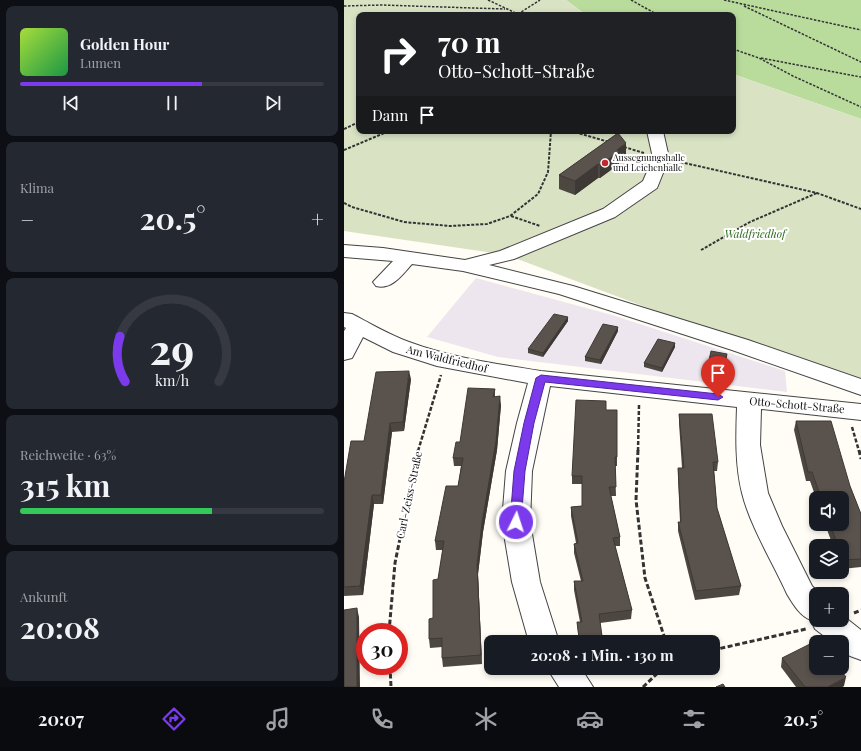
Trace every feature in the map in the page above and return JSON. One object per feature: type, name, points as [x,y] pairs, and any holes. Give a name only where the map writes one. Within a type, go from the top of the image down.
[{"type":"street","points":[[463,265],[483,262],[507,255],[609,213],[651,184],[661,158],[656,134]]},
{"type":"street","points":[[344,251],[383,254],[463,265],[573,292],[740,345],[861,387]]},
{"type":"street","points":[[383,282],[407,258]]},
{"type":"street","points":[[344,354],[351,323]]},
{"type":"street","name":"Am Waldfriedhof","points":[[351,323],[401,347],[445,361],[541,378]]},
{"type":"street","points":[[541,378],[529,423],[519,471],[516,522],[526,582],[541,635]]},
{"type":"street","name":"Otto-Schott-Straße","points":[[541,378],[854,410]]},
{"type":"street","points":[[749,400],[748,445],[755,493],[768,526],[802,594],[809,601]]},
{"type":"street","points":[[836,627],[861,647]]},
{"type":"street","points":[[568,675],[577,687]]},
{"type":"path","points":[[488,0],[513,12]]},
{"type":"path","points":[[521,12],[540,0]]},
{"type":"path","points":[[631,0],[653,12]]},
{"type":"path","points":[[724,0],[861,30]]},
{"type":"path","points":[[740,4],[861,62]]},
{"type":"path","points":[[344,6],[399,5],[505,9]]},
{"type":"path","points":[[736,50],[759,58],[793,76],[861,107]]},
{"type":"path","points":[[759,58],[861,76]]},
{"type":"path","points":[[344,129],[356,123]]},
{"type":"path","points":[[344,150],[382,134]]},
{"type":"path","points":[[344,203],[352,207],[404,222],[450,226],[487,224],[510,216],[538,194],[548,172],[551,134]]},
{"type":"path","points":[[582,134],[616,144]]},
{"type":"path","points":[[624,147],[661,158],[817,193],[861,209]]},
{"type":"path","points":[[701,250],[750,222],[817,193]]},
{"type":"path","points":[[510,216],[561,233]]},
{"type":"path","name":"Carl-Zeiss-Straße","points":[[389,623],[395,563],[418,452],[445,361]]},
{"type":"path","points":[[639,389],[636,500],[645,578],[664,635]]},
{"type":"path","points":[[854,410],[861,459]]},
{"type":"path","points":[[720,648],[809,621]]},
{"type":"path","points":[[390,675],[390,687]]},
{"type":"path","points":[[643,687],[656,675]]},
{"type":"shaded area","points":[[476,278],[612,315],[785,371],[787,392],[498,357],[427,337]]},
{"type":"green space","name":"Waldfriedhof","points":[[344,0],[566,0],[582,12],[356,12],[356,134],[736,134],[736,75],[861,119],[861,383],[680,320],[507,255],[344,231]]},
{"type":"green space","points":[[566,0],[861,0],[861,119],[736,75],[736,12],[582,12]]},
{"type":"building","points":[[617,134],[619,134],[626,143],[617,150],[620,151],[600,165],[598,164],[575,181],[559,175]]},
{"type":"building","points":[[554,314],[568,317],[543,353],[528,349]]},
{"type":"building","points":[[603,324],[618,327],[600,360],[585,357]]},
{"type":"building","points":[[658,339],[675,343],[662,368],[644,363]]},
{"type":"building","points":[[711,351],[727,354],[723,373],[707,370]]},
{"type":"building","points":[[409,371],[403,422],[390,423],[381,495],[372,495],[360,586],[344,587],[344,482],[351,441],[364,441],[376,372]]},
{"type":"building","points":[[468,388],[495,389],[493,397],[500,396],[496,441],[482,523],[477,565],[481,655],[442,658],[442,638],[429,639],[429,619],[433,618],[433,580],[438,579],[444,541],[435,541],[446,486],[458,486],[463,458],[453,458],[456,442],[460,442]]},
{"type":"building","points":[[576,400],[606,401],[606,410],[617,410],[617,457],[615,457],[616,487],[609,487],[620,537],[613,538],[632,610],[599,614],[602,635],[579,635],[577,622],[582,622],[574,581],[583,581],[574,544],[578,543],[571,507],[582,506],[582,476],[572,476]]},
{"type":"building","points":[[679,414],[712,414],[718,462],[713,462],[717,508],[741,586],[696,591],[678,522],[681,522],[678,468],[684,468]]},
{"type":"building","points":[[796,421],[831,421],[850,486],[861,514],[861,559],[849,560],[849,539],[835,539],[833,531],[849,531],[849,491],[819,491],[812,472],[808,472]]},
{"type":"building","points":[[357,608],[357,687],[344,687],[344,610]]},
{"type":"building","points":[[809,644],[809,675],[844,675],[846,677],[828,687],[805,687],[782,658]]},
{"type":"building","points":[[723,684],[725,687],[716,687]]},
{"type":"place","name":"Aussegnungshalle und Leichenhalle","points":[[605,163]]},
{"type":"route","points":[[516,522],[519,471],[529,423],[541,378],[718,397]]}]
